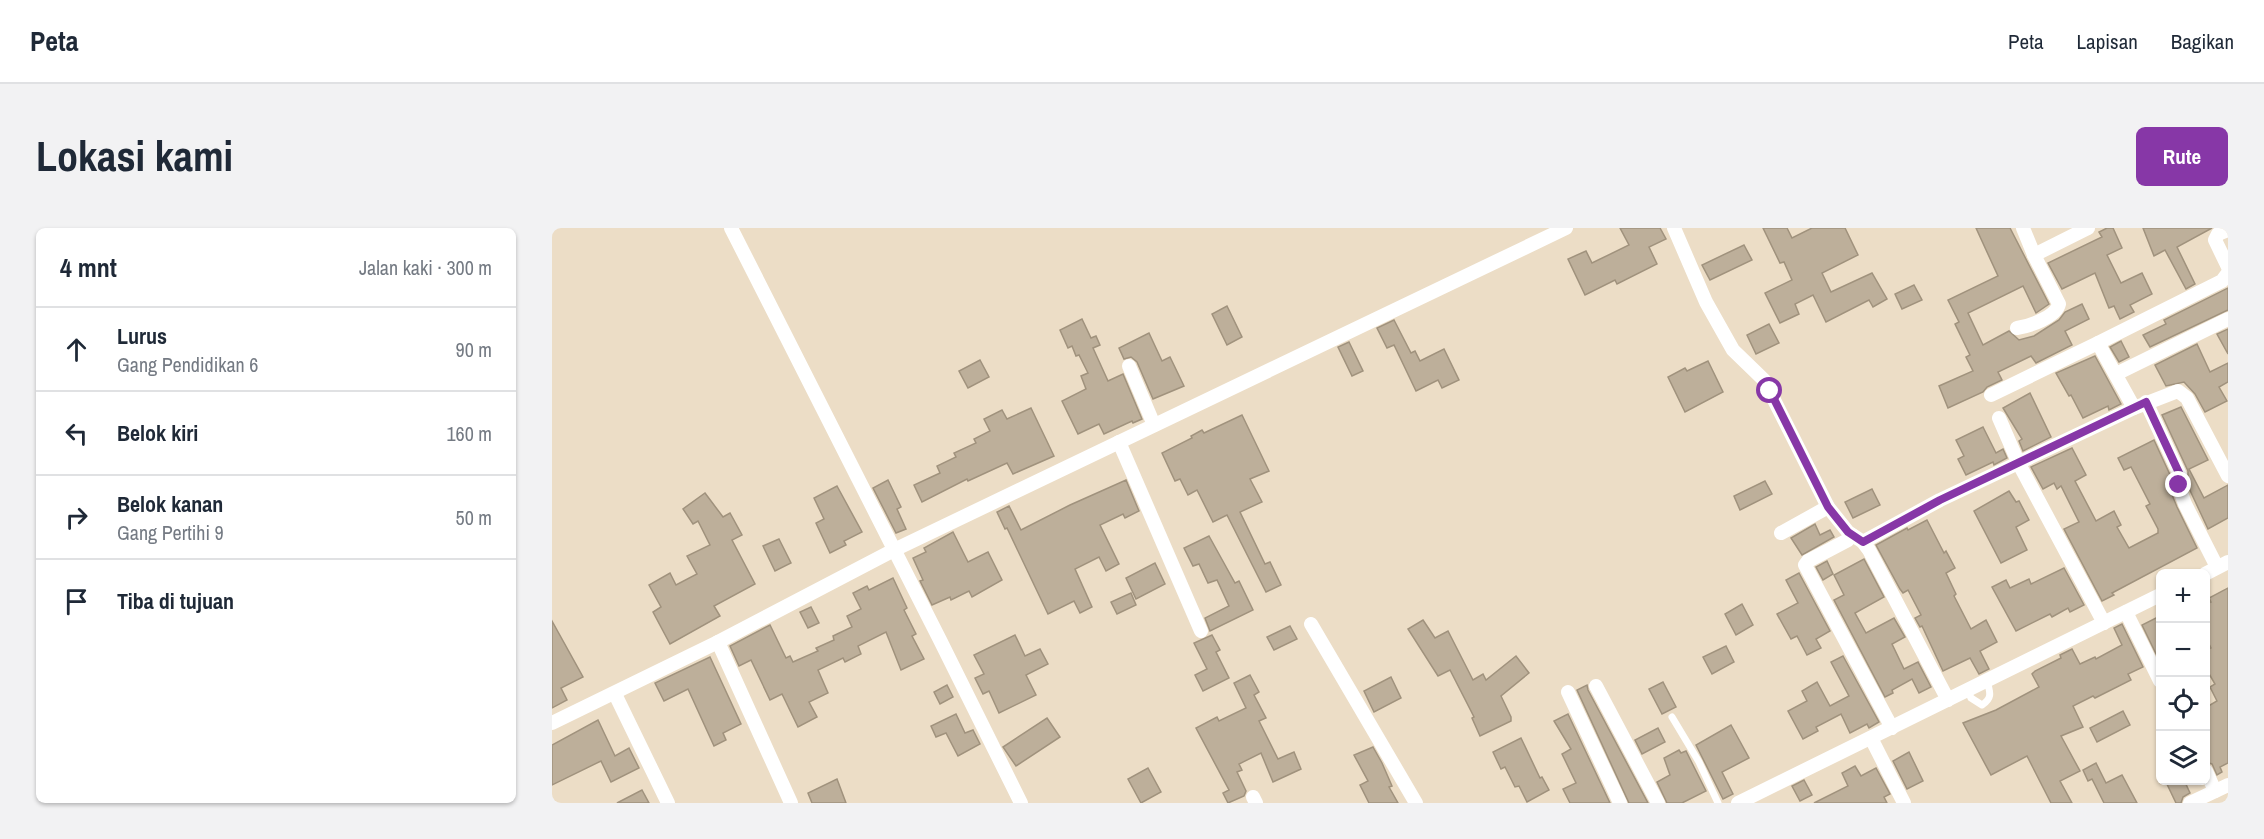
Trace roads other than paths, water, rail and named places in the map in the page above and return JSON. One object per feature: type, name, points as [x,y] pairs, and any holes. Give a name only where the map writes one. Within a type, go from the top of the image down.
[{"type":"street","points":[[731,228],[1021,803]]},
{"type":"street","points":[[552,723],[718,642],[894,550],[1566,228]]},
{"type":"street","points":[[1674,228],[1706,302],[1733,350],[1764,380],[1828,507],[1839,522],[1858,539],[1948,700]]},
{"type":"street","points":[[2018,328],[2045,317],[2059,306],[2059,300],[2034,255],[2023,228]]},
{"type":"street","points":[[2034,255],[2088,228]]},
{"type":"street","points":[[2228,230],[2218,234],[2215,240],[2228,267]]},
{"type":"street","points":[[1991,395],[2222,281],[2228,273]]},
{"type":"street","points":[[2116,374],[2228,319]]},
{"type":"street","points":[[2098,343],[2116,374],[2140,405],[2180,475],[2179,487],[2185,504],[2216,568]]},
{"type":"street","points":[[1129,366],[1154,425]]},
{"type":"street","points":[[1892,728],[1805,565],[1808,561],[1848,540],[1858,539],[2140,405],[2172,393],[2182,393],[2187,398],[2228,476]]},
{"type":"street","points":[[1999,418],[2019,464],[2104,623]]},
{"type":"street","points":[[1119,442],[1201,631]]},
{"type":"street","points":[[1780,533],[1828,507]]},
{"type":"street","points":[[1738,803],[2156,597]]},
{"type":"street","points":[[2126,612],[2158,677]]},
{"type":"street","points":[[1311,624],[1416,803]]},
{"type":"street","points":[[718,642],[790,803]]},
{"type":"street","points":[[1596,686],[1658,803]]},
{"type":"street","points":[[1568,692],[1620,803]]},
{"type":"street","points":[[615,694],[668,803]]},
{"type":"street","points":[[1871,738],[1904,803]]},
{"type":"street","points":[[2190,803],[2222,788],[2210,776]]},
{"type":"lane","points":[[1672,717],[1699,762],[1718,803]]}]
